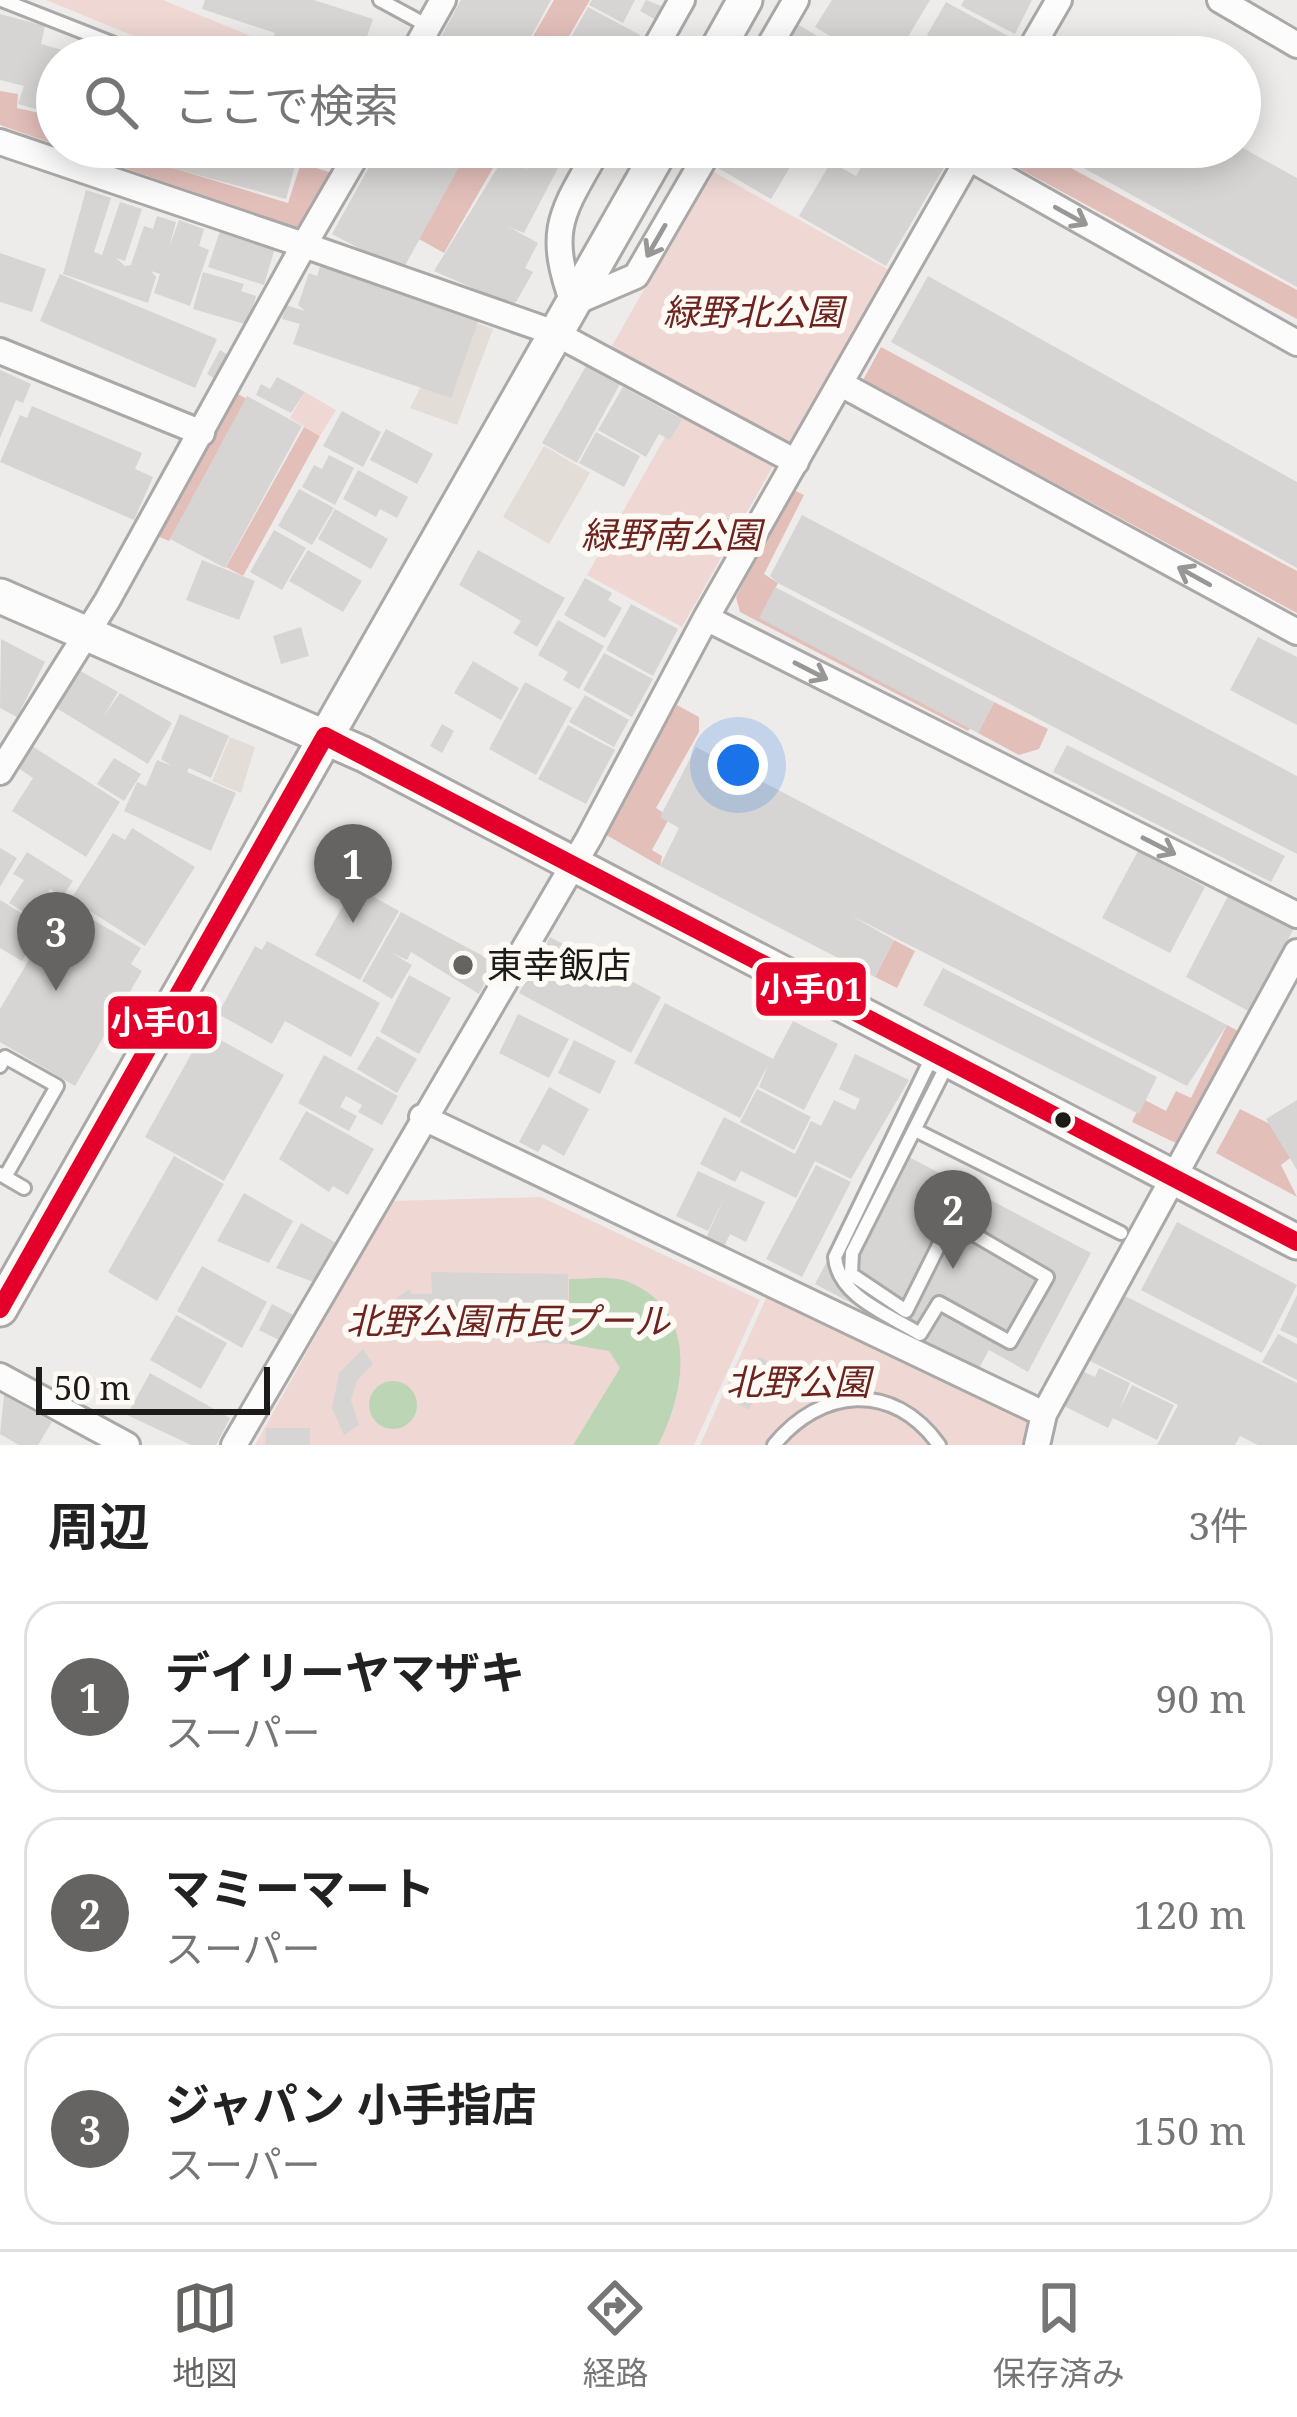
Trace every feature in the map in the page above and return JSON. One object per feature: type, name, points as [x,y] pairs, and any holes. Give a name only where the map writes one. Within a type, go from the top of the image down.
[{"type":"street","points":[[423,36],[443,0]]},
{"type":"street","points":[[662,36],[682,0]]},
{"type":"street","points":[[725,36],[745,0]]},
{"type":"street","points":[[775,36],[796,0]]},
{"type":"street","points":[[1039,36],[1059,0]]},
{"type":"street","points":[[1220,0],[1297,45]]},
{"type":"street","points":[[0,142],[36,154]]},
{"type":"street","points":[[77,168],[555,333],[796,462]]},
{"type":"street","points":[[0,772],[88,634],[349,168]]},
{"type":"street","points":[[573,304],[561,270],[558,220],[587,168]]},
{"type":"street","points":[[0,1309],[650,168]]},
{"type":"street","points":[[573,304],[636,276],[699,168]]},
{"type":"street","points":[[234,1445],[573,864],[706,619],[963,168]]},
{"type":"street","points":[[998,168],[1297,343]]},
{"type":"street","points":[[0,351],[202,433]]},
{"type":"street","points":[[841,384],[1297,632]]},
{"type":"street","points":[[0,596],[325,736],[1297,1242]]},
{"type":"street","points":[[706,619],[1297,915]]},
{"type":"street","points":[[1037,1445],[1044,1414],[1297,952]]},
{"type":"street","points":[[422,1117],[1044,1414]]},
{"type":"street","points":[[0,1376],[127,1445]]},
{"type":"lane","points":[[2,0],[94,36]]},
{"type":"lane","points":[[380,0],[428,26]]},
{"type":"lane","points":[[0,1066],[5,1057],[57,1086],[2,1176],[23,1188]]},
{"type":"lane","points":[[942,1057],[915,1130],[852,1253],[851,1274],[906,1311],[951,1221],[1047,1277],[1010,1342],[939,1303],[920,1334],[848,1289],[836,1269],[835,1257],[942,1057]]},
{"type":"lane","points":[[915,1130],[1121,1233]]},
{"type":"lane","points":[[774,1445],[821,1402],[855,1398],[889,1404],[939,1445]]},
{"type":"shaded area","points":[[554,0],[590,0],[569,36],[533,36]]},
{"type":"shaded area","points":[[0,91],[18,94],[17,108],[36,112],[36,138],[0,125]]},
{"type":"shaded area","points":[[125,168],[173,168],[288,203],[299,168],[332,173],[301,229]]},
{"type":"shaded area","points":[[457,168],[493,168],[444,253],[417,238]]},
{"type":"shaded area","points":[[1018,168],[1071,168],[1297,290],[1297,319]]},
{"type":"shaded area","points":[[457,316],[493,329],[457,425],[410,408]]},
{"type":"shaded area","points":[[881,347],[1297,571],[1297,613],[863,380]]},
{"type":"shaded area","points":[[236,393],[247,399],[169,541],[155,535]]},
{"type":"shaded area","points":[[304,427],[320,436],[243,576],[226,567]]},
{"type":"shaded area","points":[[544,446],[590,473],[549,544],[503,517]]},
{"type":"shaded area","points":[[792,489],[804,495],[764,574],[778,583],[763,612],[971,727],[968,731],[740,612],[736,597]]},
{"type":"shaded area","points":[[994,702],[1048,729],[1039,749],[1019,755],[978,733]]},
{"type":"shaded area","points":[[677,705],[699,717],[699,732],[656,808],[670,817],[652,850],[662,856],[660,866],[603,833]]},
{"type":"shaded area","points":[[230,737],[255,747],[241,793],[212,781]]},
{"type":"shaded area","points":[[894,940],[915,951],[897,988],[875,977]]},
{"type":"shaded area","points":[[1227,1025],[1238,1031],[1182,1146],[1132,1122],[1143,1099],[1166,1111],[1176,1091],[1191,1098]]},
{"type":"shaded area","points":[[1240,1109],[1292,1135],[1297,1153],[1281,1165],[1297,1197],[1216,1153]]},
{"type":"shaded area","points":[[569,1279],[626,1281],[650,1294],[666,1311],[676,1331],[680,1377],[658,1445],[573,1445],[620,1368],[609,1351],[569,1344]]},
{"type":"shaded area","points":[[393,1381],[410,1388],[417,1405],[410,1422],[393,1429],[376,1422],[369,1405],[376,1388]]},
{"type":"green space","points":[[46,0],[163,0],[251,36],[134,36]]},
{"type":"green space","name":"緑野北公園","points":[[712,171],[896,274],[794,453],[610,349]]},
{"type":"green space","points":[[305,392],[336,410],[320,436],[290,418]]},
{"type":"green space","name":"緑野南公園","points":[[678,414],[773,466],[682,627],[587,575]]},
{"type":"green space","name":"北野公園市民プール","points":[[541,1197],[760,1300],[694,1445],[255,1445],[391,1201]]},
{"type":"green space","name":"北野公園","points":[[767,1296],[1034,1420],[1029,1445],[700,1445]]},
{"type":"building","points":[[205,0],[314,0],[373,19],[367,36],[274,36],[202,9]]},
{"type":"building","points":[[461,0],[551,0],[531,36],[441,36]]},
{"type":"building","points":[[592,0],[635,0],[623,23],[589,5]]},
{"type":"building","points":[[646,0],[669,9],[662,23],[640,11]]},
{"type":"building","points":[[832,0],[930,0],[909,36],[830,36],[815,27]]},
{"type":"building","points":[[964,0],[1032,0],[1015,34],[961,6]]},
{"type":"building","points":[[946,2],[1008,36],[929,36]]},
{"type":"building","points":[[588,7],[640,35],[639,36],[572,36]]},
{"type":"building","points":[[0,14],[45,26],[43,36],[36,36],[36,109],[18,104],[24,86],[0,80]]},
{"type":"building","points":[[797,24],[817,36],[790,36]]},
{"type":"building","points":[[1261,158],[1297,178],[1297,287],[1084,168],[1261,168]]},
{"type":"building","points":[[172,168],[294,168],[286,199]]},
{"type":"building","points":[[368,168],[458,168],[402,271],[332,234]]},
{"type":"building","points":[[497,168],[530,171],[525,168],[558,168],[524,233],[507,226],[538,243],[525,268],[533,272],[516,302],[509,304],[434,271]]},
{"type":"building","points":[[718,168],[789,168],[771,199]]},
{"type":"building","points":[[827,168],[842,168],[856,176],[861,168],[944,168],[886,266],[799,216]]},
{"type":"building","points":[[86,190],[111,198],[94,252],[102,255],[120,202],[142,209],[125,261],[116,258],[125,266],[131,265],[144,226],[153,229],[157,216],[176,222],[169,248],[179,220],[204,229],[199,246],[209,250],[190,306],[154,293],[160,274],[151,271],[156,277],[148,303],[63,274]]},
{"type":"building","points":[[220,231],[275,248],[264,285],[208,267]]},
{"type":"building","points":[[0,253],[46,269],[32,312],[0,302]]},
{"type":"building","points":[[321,264],[479,319],[451,398],[293,344],[300,324],[282,319],[286,305],[305,311],[298,305],[309,273],[317,276]]},
{"type":"building","points":[[203,272],[244,284],[241,291],[256,296],[248,325],[193,309]]},
{"type":"building","points":[[60,274],[217,339],[195,388],[40,321]]},
{"type":"building","points":[[928,276],[1297,482],[1297,568],[891,342]]},
{"type":"building","points":[[220,350],[228,355],[215,379],[207,374]]},
{"type":"building","points":[[586,366],[620,384],[577,463],[542,443]]},
{"type":"building","points":[[0,370],[31,384],[23,403],[16,400],[0,438]]},
{"type":"building","points":[[277,377],[305,392],[291,413],[256,395],[261,384],[270,389]]},
{"type":"building","points":[[623,387],[682,419],[670,440],[659,434],[646,457],[598,430]]},
{"type":"building","points":[[247,396],[302,426],[225,568],[170,539]]},
{"type":"building","points":[[32,406],[142,453],[135,469],[153,477],[134,520],[0,462],[20,415],[27,418]]},
{"type":"building","points":[[342,411],[381,432],[363,467],[323,446]]},
{"type":"building","points":[[386,429],[433,454],[417,484],[370,460]]},
{"type":"building","points":[[596,432],[640,456],[624,487],[579,463]]},
{"type":"building","points":[[329,455],[354,468],[335,505],[302,487],[314,465],[322,469]]},
{"type":"building","points":[[358,470],[408,497],[397,518],[380,509],[376,517],[343,499]]},
{"type":"building","points":[[299,489],[334,508],[312,545],[278,526]]},
{"type":"building","points":[[335,509],[388,539],[371,569],[318,539]]},
{"type":"building","points":[[802,515],[1297,776],[1297,854],[778,583],[770,576]]},
{"type":"building","points":[[274,530],[306,548],[282,590],[250,572]]},
{"type":"building","points":[[308,550],[362,581],[343,612],[289,581]]},
{"type":"building","points":[[478,550],[565,598],[537,647],[513,633],[521,621],[459,585]]},
{"type":"building","points":[[202,560],[255,581],[239,620],[186,600]]},
{"type":"building","points":[[585,578],[612,593],[608,600],[622,608],[605,638],[564,615]]},
{"type":"building","points":[[775,587],[994,702],[978,733],[759,618]]},
{"type":"building","points":[[631,604],[678,629],[653,676],[606,650]]},
{"type":"building","points":[[558,620],[604,646],[579,689],[563,680],[568,672],[538,655]]},
{"type":"building","points":[[301,627],[309,656],[281,664],[273,636]]},
{"type":"building","points":[[1258,637],[1297,657],[1297,725],[1230,690]]},
{"type":"building","points":[[1,639],[45,662],[17,717],[0,708]]},
{"type":"building","points":[[604,653],[653,679],[632,717],[583,690]]},
{"type":"building","points":[[473,661],[519,688],[501,720],[454,693]]},
{"type":"building","points":[[75,668],[118,692],[104,716],[120,693],[172,723],[148,764],[53,706]]},
{"type":"building","points":[[525,682],[572,708],[536,775],[489,749]]},
{"type":"building","points":[[585,695],[629,720],[614,747],[569,722]]},
{"type":"building","points":[[180,714],[229,736],[211,778],[189,768],[187,772],[236,793],[211,851],[124,811],[137,782],[146,786],[157,760],[172,766],[161,759]]},
{"type":"building","points":[[442,724],[454,731],[442,753],[430,746]]},
{"type":"building","points":[[568,725],[615,750],[586,804],[538,779]]},
{"type":"building","points":[[1067,745],[1285,856],[1271,882],[1053,772]]},
{"type":"building","points":[[32,746],[120,802],[86,857],[12,811],[33,778],[18,768]]},
{"type":"building","points":[[696,747],[1227,1025],[1187,1086],[850,915],[894,940],[875,977],[660,866],[679,828],[660,817]]},
{"type":"building","points":[[114,758],[141,774],[124,801],[97,784]]},
{"type":"building","points":[[132,828],[195,867],[145,946],[71,899],[113,833],[125,840]]},
{"type":"building","points":[[0,848],[17,858],[0,887]]},
{"type":"building","points":[[1138,851],[1205,887],[1170,953],[1102,918]]},
{"type":"building","points":[[27,852],[73,881],[63,896],[50,889],[46,895],[57,902],[48,916],[37,908],[32,917],[9,903],[24,880],[13,874]]},
{"type":"building","points":[[354,886],[399,911],[360,980],[315,955]]},
{"type":"building","points":[[1228,896],[1294,928],[1250,1012],[1186,977]]},
{"type":"building","points":[[0,900],[43,926],[22,961],[0,948]]},
{"type":"building","points":[[63,902],[141,948],[131,964],[142,971],[75,1086],[0,1042],[0,1009]]},
{"type":"building","points":[[401,912],[496,963],[479,994],[411,952],[407,960],[390,952],[412,965],[392,999],[362,981]]},
{"type":"building","points":[[550,937],[661,997],[631,1053],[519,993]]},
{"type":"building","points":[[267,941],[380,1003],[351,1057],[285,1021],[272,1044],[218,1014],[255,946],[262,950]]},
{"type":"building","points":[[943,968],[1157,1077],[1139,1114],[923,1005]]},
{"type":"building","points":[[409,975],[451,998],[419,1054],[380,1032]]},
{"type":"building","points":[[665,1003],[773,1059],[793,1021],[838,1044],[804,1110],[759,1087],[768,1065],[740,1118],[634,1063]]},
{"type":"building","points":[[518,1014],[569,1039],[549,1078],[499,1053]]},
{"type":"building","points":[[204,1031],[284,1075],[224,1181],[145,1137]]},
{"type":"building","points":[[377,1036],[417,1059],[397,1093],[357,1069]]},
{"type":"building","points":[[574,1040],[616,1061],[600,1094],[558,1073]]},
{"type":"building","points":[[855,1054],[909,1080],[851,1179],[815,1161],[796,1198],[741,1171],[735,1182],[700,1164],[724,1117],[795,1154],[811,1121],[821,1126],[834,1100],[855,1110],[860,1099],[839,1089]]},
{"type":"building","points":[[324,1055],[398,1096],[382,1125],[358,1112],[362,1105],[346,1096],[340,1107],[357,1116],[349,1131],[298,1103]]},
{"type":"building","points":[[549,1087],[589,1109],[564,1156],[543,1144],[538,1152],[519,1142]]},
{"type":"building","points":[[757,1089],[811,1117],[794,1150],[740,1122]]},
{"type":"building","points":[[1297,1100],[1297,1170],[1266,1119]]},
{"type":"building","points":[[306,1111],[374,1149],[348,1195],[333,1186],[329,1192],[279,1159]]},
{"type":"building","points":[[888,1146],[1091,1253],[1028,1372],[989,1350],[978,1370],[815,1284]]},
{"type":"building","points":[[174,1156],[224,1184],[157,1301],[108,1272]]},
{"type":"building","points":[[816,1165],[851,1182],[802,1277],[766,1259]]},
{"type":"building","points":[[698,1171],[765,1202],[746,1242],[730,1234],[723,1249],[705,1240],[726,1194],[708,1231],[676,1216]]},
{"type":"building","points":[[244,1193],[293,1221],[269,1263],[217,1241]]},
{"type":"building","points":[[1177,1222],[1297,1285],[1262,1353],[1141,1290]]},
{"type":"building","points":[[301,1223],[338,1244],[316,1283],[276,1268]]},
{"type":"building","points":[[202,1266],[267,1302],[242,1348],[177,1311]]},
{"type":"building","points":[[431,1272],[568,1274],[568,1344],[536,1343],[536,1337],[473,1338],[472,1329],[464,1329],[464,1315],[444,1320],[414,1314],[414,1324],[387,1304],[410,1289],[412,1294],[432,1294]]},
{"type":"building","points":[[1121,1294],[1297,1383],[1297,1445],[1258,1445],[1240,1436],[1235,1445],[1157,1445],[1178,1405],[1088,1360]]},
{"type":"building","points":[[1297,1295],[1297,1338],[1280,1330]]},
{"type":"building","points":[[272,1304],[299,1318],[285,1343],[259,1330]]},
{"type":"building","points":[[176,1315],[227,1343],[201,1389],[150,1360]]},
{"type":"building","points":[[1278,1334],[1297,1344],[1297,1380],[1262,1362]]},
{"type":"building","points":[[363,1349],[373,1364],[357,1380],[351,1400],[359,1425],[344,1435],[332,1408],[339,1373]]},
{"type":"building","points":[[759,1357],[772,1363],[749,1410],[737,1404]]},
{"type":"building","points":[[1099,1368],[1130,1383],[1120,1408],[1132,1385],[1174,1405],[1157,1440],[1113,1418],[1108,1428],[1060,1404],[1078,1369],[1095,1377]]},
{"type":"building","points":[[150,1373],[230,1418],[216,1445],[191,1445],[127,1415]]},
{"type":"building","points":[[4,1395],[52,1422],[38,1445],[19,1445],[0,1434]]},
{"type":"building","points":[[266,1428],[310,1428],[310,1445],[265,1445]]},
{"type":"transit line","name":"小手01","points":[[325,736],[1297,1242]]},
{"type":"transit line","name":"小手01","points":[[0,1309],[325,736]]},
{"type":"place","name":"デイリーヤマザキ","points":[[353,923]]},
{"type":"place","name":"東幸飯店","points":[[463,965]]},
{"type":"place","name":"ジャパン 小手指店","points":[[56,991]]},
{"type":"place","name":"マミーマート","points":[[953,1269]]}]
